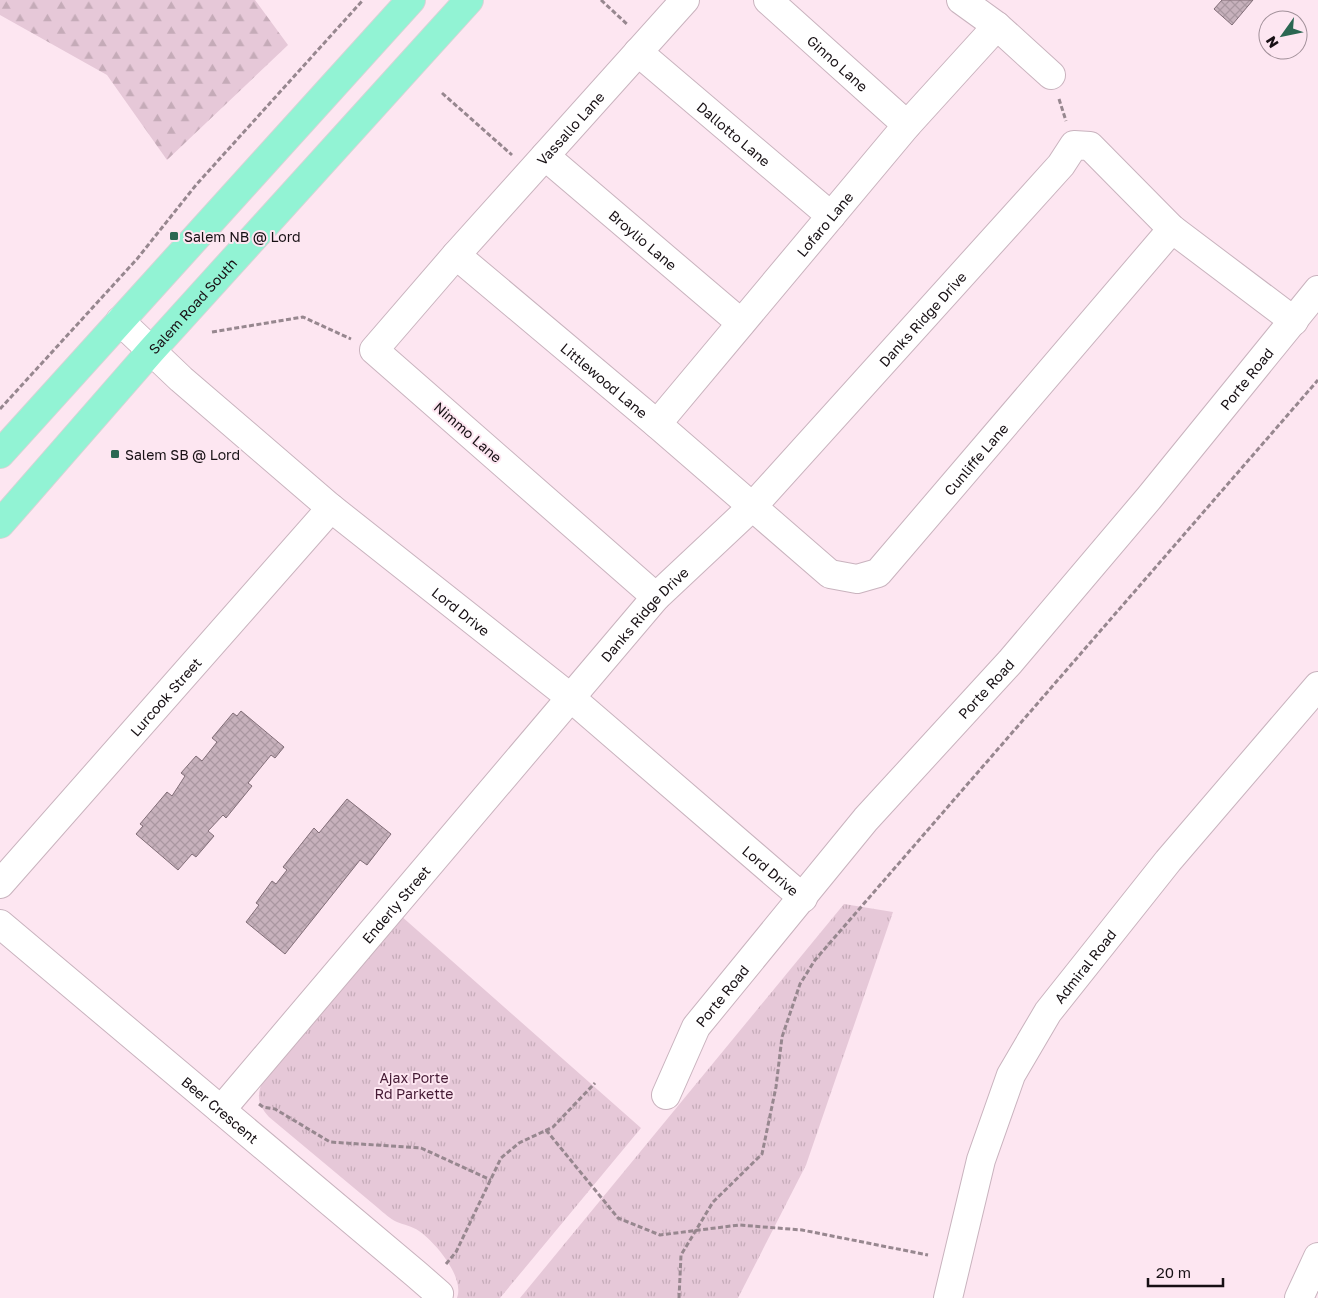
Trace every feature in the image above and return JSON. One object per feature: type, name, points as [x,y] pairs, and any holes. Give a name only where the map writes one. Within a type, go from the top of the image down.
[{"type":"main road","points":[[0,454],[411,0]]},
{"type":"main road","name":"Salem Road South","points":[[0,524],[151,351],[469,0]]},
{"type":"street","name":"Vassallo Lane","points":[[456,255],[685,0]]},
{"type":"street","name":"Ginno Lane","points":[[768,0],[907,125]]},
{"type":"street","points":[[961,0],[997,26],[1051,74]]},
{"type":"street","name":"Lofaro Lane","points":[[657,424],[907,125],[997,26]]},
{"type":"street","name":"Dallotto Lane","points":[[642,47],[831,216]]},
{"type":"street","points":[[1074,145],[1090,146],[1172,229],[1294,321]]},
{"type":"street","name":"Danks Ridge Drive","points":[[571,698],[656,597],[753,506],[1054,172],[1074,145]]},
{"type":"street","name":"Broylio Lane","points":[[538,164],[741,323]]},
{"type":"street","name":"Cunliffe Lane","points":[[753,506],[830,574],[857,579],[878,573],[1172,229]]},
{"type":"street","points":[[374,350],[456,255]]},
{"type":"street","name":"Littlewood Lane","points":[[456,255],[753,506]]},
{"type":"street","name":"Porte Road","points":[[666,1095],[696,1027],[866,819],[1010,662],[1318,290]]},
{"type":"street","name":"Lord Drive","points":[[120,322],[181,380],[331,508],[571,698],[803,898]]},
{"type":"street","name":"Nimmo Lane","points":[[374,350],[656,597]]},
{"type":"street","name":"Lurcook Street","points":[[0,884],[331,508]]},
{"type":"street","name":"Admiral Road","points":[[948,1298],[981,1160],[1011,1075],[1048,1012],[1168,862],[1318,686]]},
{"type":"street","name":"Enderly Street","points":[[221,1110],[571,698]]},
{"type":"street","name":"Beer Crescent","points":[[0,924],[221,1110],[440,1287]]},
{"type":"street","points":[[1299,1298],[1318,1257]]},
{"type":"path","points":[[0,409],[137,259],[196,185],[363,0]]},
{"type":"path","points":[[601,0],[642,47]]},
{"type":"path","points":[[1051,74],[1074,145]]},
{"type":"path","points":[[442,93],[538,164]]},
{"type":"path","points":[[212,332],[303,318],[374,350]]},
{"type":"path","points":[[679,1298],[681,1255],[713,1202],[762,1154],[776,1087],[782,1037],[800,984],[816,960],[1318,380]]},
{"type":"path","points":[[440,1287],[501,1158],[519,1143],[553,1127],[595,1083]]},
{"type":"path","points":[[240,1087],[263,1107],[275,1109],[330,1142],[421,1148],[491,1180]]},
{"type":"path","points":[[546,1130],[618,1218],[660,1235],[739,1225],[802,1230],[928,1255]]},
{"type":"green space","points":[[0,0],[255,0],[288,45],[167,160],[107,75],[0,15]]},
{"type":"green space","points":[[844,904],[893,912],[806,1165],[738,1298],[520,1298]]},
{"type":"green space","name":"Ajax Porte Rd Parkette","points":[[400,915],[641,1128],[500,1298],[457,1298],[457,1280],[453,1270],[440,1251],[426,1236],[416,1229],[387,1216],[269,1117],[260,1101],[259,1093],[262,1083]]},
{"type":"building","points":[[1222,0],[1253,0],[1232,25],[1214,9]]},
{"type":"building","points":[[241,711],[284,747],[275,758],[271,755],[248,783],[252,786],[226,818],[223,815],[208,831],[214,836],[196,857],[192,854],[178,870],[136,834],[143,826],[140,824],[167,792],[172,796],[185,776],[181,773],[196,756],[202,761],[217,742],[212,738],[233,713],[237,716]]},
{"type":"building","points":[[347,799],[391,834],[367,865],[360,860],[285,954],[246,922],[259,905],[256,903],[272,881],[276,884],[287,870],[283,867],[314,828],[319,833]]},
{"type":"place","name":"Salem NB @ Lord","points":[[174,236]]},
{"type":"place","name":"Salem SB @ Lord","points":[[115,454]]}]
